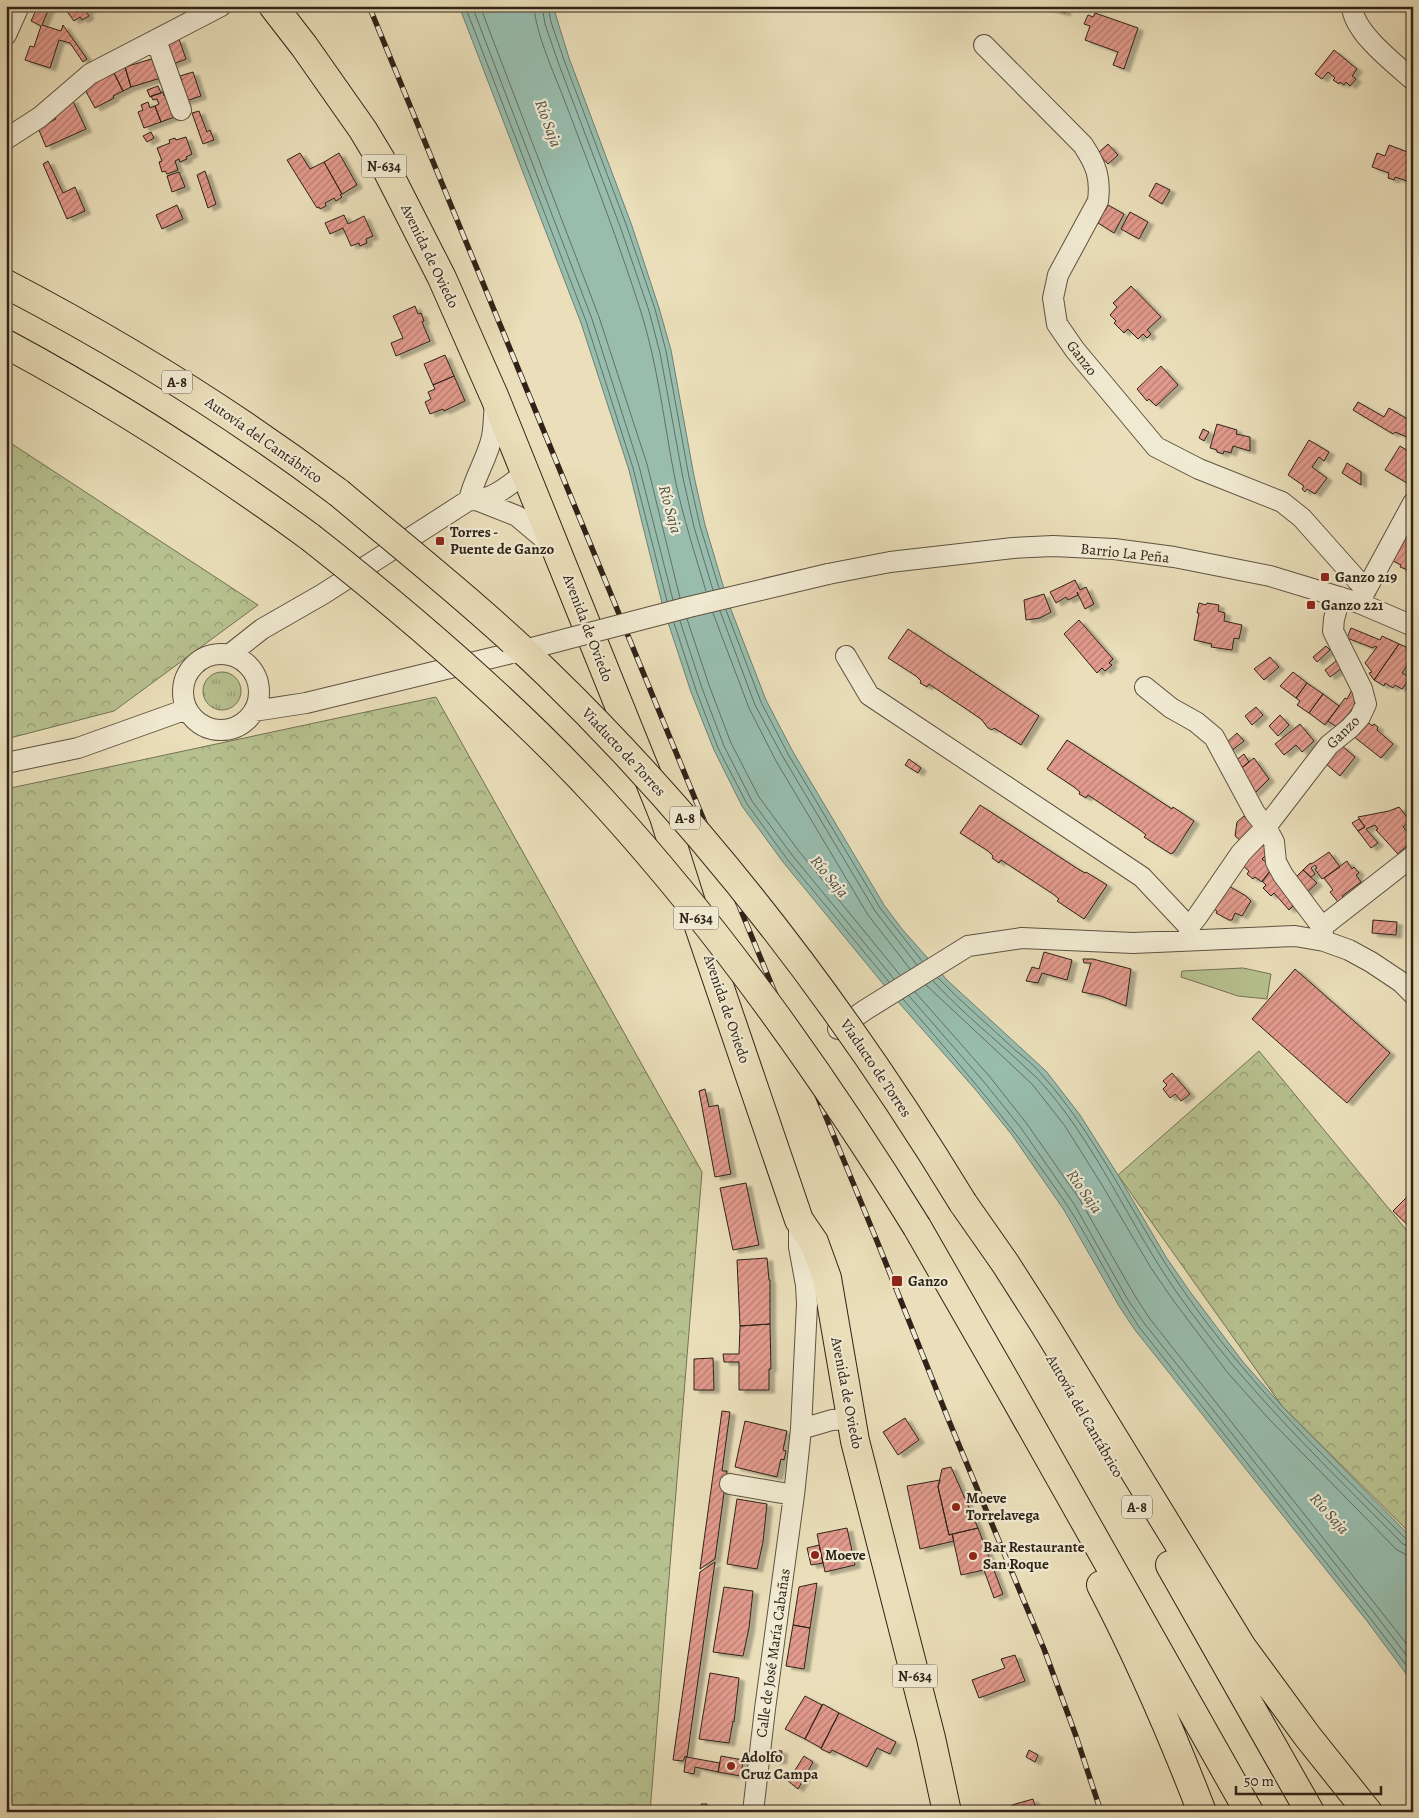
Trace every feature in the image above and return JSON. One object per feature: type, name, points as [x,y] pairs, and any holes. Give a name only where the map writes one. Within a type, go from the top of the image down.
[{"type":"highway","name":"Avenida de Oviedo","points":[[273,6],[358,122],[387,170],[442,278],[526,472],[664,817],[694,912],[799,1220],[814,1242],[827,1278],[851,1419],[880,1541],[931,1738],[947,1812]]},
{"type":"highway","name":"Autovía del Cantábrico","points":[[6,284],[89,328],[163,373],[254,432],[338,493]]},
{"type":"highway","points":[[6,344],[173,441],[310,537],[402,612],[478,679],[573,770],[647,851],[720,940],[787,1030],[865,1144],[920,1233],[1010,1389],[1249,1812]]},
{"type":"highway","name":"Viaducto de Torres","points":[[338,493],[422,562],[547,673],[682,814],[755,903],[834,1007],[906,1112],[963,1203]]},
{"type":"highway","name":"Autovía del Cantábrico","points":[[963,1203],[1310,1812]]},
{"type":"highway","points":[[963,1203],[1050,1332],[1242,1647],[1297,1722],[1368,1812]]},
{"type":"highway","points":[[920,1233],[1122,1626],[1165,1720],[1202,1812]]},
{"type":"street","points":[[6,35],[18,6]]},
{"type":"street","points":[[6,139],[40,117],[90,74],[220,6]]},
{"type":"street","points":[[1352,6],[1353,15],[1375,47],[1413,80]]},
{"type":"street","points":[[156,40],[181,110]]},
{"type":"street","name":"Ganzo","points":[[984,45],[1083,145],[1094,162],[1098,175],[1098,201],[1058,275],[1053,298],[1057,324],[1075,350],[1156,447],[1198,468],[1282,502],[1302,518],[1363,597]]},
{"type":"street","points":[[473,496],[492,436],[495,398]]},
{"type":"street","points":[[230,655],[262,629],[323,594],[498,478],[526,472]]},
{"type":"street","points":[[473,496],[517,516],[557,549]]},
{"type":"street","points":[[1363,597],[1413,503]]},
{"type":"street","name":"Barrio La Peña","points":[[254,711],[306,704],[689,607],[828,574],[890,562],[1013,548],[1068,547],[1114,549],[1270,576],[1340,598],[1363,597],[1413,626]]},
{"type":"street","name":"Ganzo","points":[[1189,934],[1197,917],[1241,853],[1266,827],[1329,745],[1360,717],[1366,704],[1357,677],[1332,631],[1340,598]]},
{"type":"street","points":[[217,655],[230,655],[249,667],[255,677],[258,688],[258,700],[254,711],[237,726],[220,730],[203,726],[187,710],[183,698],[183,686],[187,674],[195,664],[205,658],[217,655]]},
{"type":"street","points":[[846,656],[869,695],[1142,877],[1189,934]]},
{"type":"street","points":[[1145,687],[1171,708],[1196,722],[1214,737],[1255,813],[1266,827],[1274,842],[1276,862],[1282,875],[1323,934],[1409,986]]},
{"type":"street","points":[[6,763],[78,748],[187,710]]},
{"type":"street","points":[[838,1029],[968,946],[1022,938],[1133,943],[1189,934],[1295,936],[1323,934],[1413,856]]},
{"type":"street","name":"Calle de José María Cabañas","points":[[753,1812],[801,1429],[806,1285],[799,1247],[799,1220]]},
{"type":"street","points":[[801,1429],[832,1420],[851,1419]]},
{"type":"street","points":[[730,1484],[794,1495]]},
{"type":"green space","points":[[6,440],[258,605],[114,711],[6,739]]},
{"type":"green space","points":[[222,672],[229,673],[235,678],[240,684],[240,698],[235,704],[229,709],[222,710],[215,709],[209,704],[204,698],[203,691],[204,684],[209,678],[215,673]]},
{"type":"green space","points":[[436,697],[702,1172],[650,1812],[6,1812],[6,789]]},
{"type":"green space","points":[[1243,968],[1271,974],[1267,999],[1238,996],[1181,977],[1182,971]]},
{"type":"green space","points":[[1259,1051],[1413,1238],[1413,1536],[1282,1406],[1118,1175]]},
{"type":"water","name":"Río Saja","points":[[459,6],[553,6],[569,58],[632,226],[659,308],[671,350],[705,525],[728,602],[766,700],[793,752],[884,905],[902,929],[947,980],[1046,1071],[1080,1115],[1166,1257],[1243,1362],[1282,1406],[1413,1539],[1413,1683],[1367,1621],[1135,1330],[1119,1306],[1064,1210],[1012,1135],[975,1089],[893,996],[783,862],[742,806],[714,750],[691,692],[663,607],[629,470],[581,323]]},
{"type":"building","points":[[38,6],[50,6],[42,25],[61,31],[63,25],[87,59],[83,62],[70,43],[59,40],[50,68],[25,60],[30,46],[34,47],[41,26],[31,21]]},
{"type":"building","points":[[63,6],[95,6],[86,12],[89,16],[82,20],[80,17],[74,21]]},
{"type":"building","points":[[1039,6],[1066,6],[1065,13]]},
{"type":"building","points":[[1095,13],[1138,28],[1124,69],[1113,65],[1118,52],[1085,40],[1090,26],[1084,24],[1088,15],[1093,17]]},
{"type":"building","points":[[179,39],[186,59],[171,65],[164,44]]},
{"type":"building","points":[[1334,50],[1357,69],[1352,76],[1356,79],[1350,86],[1346,82],[1344,85],[1340,82],[1339,84],[1333,80],[1335,78],[1328,72],[1322,79],[1315,74]]},
{"type":"building","points":[[158,57],[164,77],[131,87],[125,67]]},
{"type":"building","points":[[125,67],[131,87],[123,91],[114,73]]},
{"type":"building","points":[[193,72],[201,96],[183,102],[176,82],[182,80],[180,76]]},
{"type":"building","points":[[114,73],[123,91],[95,108],[84,88]]},
{"type":"building","points":[[158,86],[161,93],[150,97],[147,90]]},
{"type":"building","points":[[163,92],[164,96],[170,94],[177,116],[161,122],[155,106],[159,104],[157,99],[153,100],[151,96]]},
{"type":"building","points":[[72,99],[86,129],[46,147],[38,128],[56,119],[53,113]]},
{"type":"building","points":[[148,102],[150,108],[155,106],[161,122],[144,128],[138,112],[143,110],[141,105]]},
{"type":"building","points":[[199,111],[207,132],[210,130],[214,140],[203,144],[192,113]]},
{"type":"building","points":[[151,132],[154,138],[147,142],[143,136]]},
{"type":"building","points":[[186,137],[192,154],[180,162],[179,159],[175,161],[178,170],[167,174],[165,171],[162,172],[159,162],[162,161],[157,148],[170,143],[169,140]]},
{"type":"building","points":[[1108,144],[1118,155],[1108,164],[1098,153]]},
{"type":"building","points":[[1389,145],[1413,154],[1413,183],[1395,177],[1394,180],[1388,178],[1389,173],[1372,167],[1377,153],[1385,156]]},
{"type":"building","points":[[300,153],[310,169],[324,162],[342,197],[336,201],[334,198],[325,203],[326,206],[320,209],[319,207],[317,208],[287,160]]},
{"type":"building","points":[[339,153],[357,185],[342,194],[324,162]]},
{"type":"building","points":[[48,161],[63,193],[75,187],[85,211],[67,219],[43,164]]},
{"type":"building","points":[[205,171],[216,204],[208,208],[197,175]]},
{"type":"building","points":[[179,172],[185,187],[172,192],[167,176]]},
{"type":"building","points":[[1156,183],[1170,190],[1162,204],[1149,196]]},
{"type":"building","points":[[177,205],[183,219],[162,229],[156,215]]},
{"type":"building","points":[[1108,205],[1124,214],[1114,233],[1098,223],[1101,217],[1097,215],[1101,209],[1105,211]]},
{"type":"building","points":[[1130,212],[1148,222],[1139,239],[1121,229]]},
{"type":"building","points":[[344,215],[348,224],[364,216],[373,236],[366,239],[367,243],[360,246],[359,243],[351,246],[343,228],[330,234],[325,223]]},
{"type":"building","points":[[1131,286],[1161,317],[1147,330],[1151,334],[1147,338],[1143,334],[1138,339],[1128,329],[1124,333],[1114,323],[1116,321],[1110,315],[1117,307],[1113,303]]},
{"type":"building","points":[[415,306],[418,314],[421,313],[424,321],[422,322],[430,341],[396,356],[391,343],[403,338],[393,316]]},
{"type":"building","points":[[445,355],[454,376],[433,385],[424,364]]},
{"type":"building","points":[[1161,366],[1178,385],[1156,406],[1149,399],[1147,401],[1137,389]]},
{"type":"building","points":[[454,376],[465,401],[444,411],[443,409],[430,414],[425,402],[431,399],[428,392],[435,389],[433,385]]},
{"type":"building","points":[[1358,402],[1384,417],[1389,408],[1409,420],[1407,423],[1413,426],[1413,428],[1407,437],[1395,432],[1393,434],[1353,410]]},
{"type":"building","points":[[1217,424],[1237,430],[1236,434],[1250,437],[1250,451],[1233,446],[1231,453],[1224,451],[1223,454],[1210,448]]},
{"type":"building","points":[[1203,429],[1209,432],[1204,441],[1199,438]]},
{"type":"building","points":[[1309,440],[1329,452],[1324,461],[1319,457],[1312,467],[1327,478],[1315,494],[1307,489],[1305,492],[1302,489],[1304,486],[1288,475]]},
{"type":"building","points":[[1400,446],[1413,454],[1413,473],[1407,483],[1385,470]]},
{"type":"building","points":[[1347,463],[1361,472],[1361,485],[1342,473]]},
{"type":"building","points":[[1408,534],[1413,537],[1413,572],[1400,567],[1401,565],[1393,561]]},
{"type":"building","points":[[1075,580],[1080,590],[1086,587],[1094,604],[1085,609],[1077,592],[1078,595],[1068,600],[1066,597],[1056,603],[1050,592]]},
{"type":"building","points":[[1044,594],[1051,612],[1040,618],[1026,620],[1024,600]]},
{"type":"building","points":[[1199,603],[1219,605],[1218,611],[1225,613],[1224,621],[1242,625],[1239,639],[1234,638],[1232,650],[1211,647],[1212,644],[1194,640]]},
{"type":"building","points":[[1079,620],[1113,659],[1109,663],[1112,665],[1105,671],[1102,668],[1097,673],[1064,634]]},
{"type":"building","points":[[1351,628],[1380,640],[1382,636],[1399,644],[1374,680],[1369,673],[1372,672],[1365,663],[1377,647],[1373,648],[1347,638]]},
{"type":"building","points":[[908,629],[1039,716],[1021,745],[994,728],[992,730],[988,728],[981,719],[929,684],[927,687],[920,683],[921,681],[916,676],[888,658]]},
{"type":"building","points":[[1399,644],[1413,650],[1408,661],[1410,661],[1402,673],[1410,677],[1402,689],[1395,685],[1393,688],[1385,683],[1384,686],[1374,680]]},
{"type":"building","points":[[1326,646],[1330,650],[1317,662],[1313,657]]},
{"type":"building","points":[[1270,657],[1279,667],[1264,680],[1254,669]]},
{"type":"building","points":[[1336,661],[1342,668],[1330,677],[1325,670]]},
{"type":"building","points":[[1293,672],[1307,683],[1296,698],[1280,686]]},
{"type":"building","points":[[1307,683],[1323,694],[1309,713],[1297,705],[1300,701],[1296,698]]},
{"type":"building","points":[[1352,690],[1358,694],[1355,705],[1338,728],[1328,721],[1345,698],[1347,699]]},
{"type":"building","points":[[1323,694],[1339,706],[1325,725],[1309,713]]},
{"type":"building","points":[[1256,707],[1263,715],[1252,725],[1245,716]]},
{"type":"building","points":[[1280,715],[1289,725],[1278,736],[1269,726]]},
{"type":"building","points":[[1367,721],[1372,726],[1374,724],[1378,727],[1377,730],[1393,744],[1381,758],[1353,736]]},
{"type":"building","points":[[1300,724],[1314,741],[1302,752],[1296,745],[1284,755],[1275,744]]},
{"type":"building","points":[[1237,733],[1244,741],[1231,751],[1225,744]]},
{"type":"building","points":[[1067,740],[1172,809],[1173,807],[1194,821],[1174,852],[1171,854],[1147,839],[1144,837],[1146,835],[1140,830],[1088,795],[1086,798],[1079,794],[1080,792],[1074,787],[1047,769]]},
{"type":"building","points":[[1341,745],[1355,757],[1340,776],[1325,763]]},
{"type":"building","points":[[1244,754],[1249,762],[1239,770],[1234,762]]},
{"type":"building","points":[[1254,758],[1269,779],[1254,794],[1239,770]]},
{"type":"building","points":[[909,759],[921,768],[918,773],[905,765]]},
{"type":"building","points":[[980,805],[1078,869],[1107,885],[1084,919],[1057,901],[1059,899],[1053,894],[1001,860],[999,863],[992,858],[993,856],[988,851],[960,833]]},
{"type":"building","points":[[1399,807],[1410,821],[1403,827],[1413,840],[1398,854],[1376,830],[1378,829],[1375,825],[1366,829],[1378,843],[1371,848],[1358,831],[1365,827],[1358,817],[1389,811]]},
{"type":"building","points":[[1244,816],[1254,825],[1242,842],[1235,836],[1237,822]]},
{"type":"building","points":[[1359,819],[1365,827],[1358,831],[1352,823]]},
{"type":"building","points":[[1262,840],[1271,850],[1262,859],[1273,868],[1262,882],[1255,877],[1253,879],[1247,874],[1249,871],[1241,864]]},
{"type":"building","points":[[1329,852],[1340,867],[1322,879],[1315,869],[1317,868],[1315,865],[1311,868],[1315,874],[1311,877],[1303,870],[1309,864]]},
{"type":"building","points":[[1347,861],[1352,869],[1354,867],[1359,873],[1356,875],[1361,882],[1342,896],[1344,898],[1338,902],[1330,892],[1333,890],[1324,878]]},
{"type":"building","points":[[1303,870],[1317,883],[1304,895],[1291,882]]},
{"type":"building","points":[[1270,871],[1295,904],[1289,910],[1274,893],[1271,896],[1263,888],[1266,885],[1262,881]]},
{"type":"building","points":[[1227,885],[1251,901],[1242,916],[1235,913],[1232,920],[1216,913],[1217,911],[1213,909]]},
{"type":"building","points":[[1373,920],[1397,922],[1396,935],[1372,933]]},
{"type":"building","points":[[1044,952],[1072,960],[1067,980],[1042,973],[1038,983],[1026,981],[1032,967],[1039,969]]},
{"type":"building","points":[[1083,959],[1093,959],[1131,969],[1126,1006],[1101,996],[1082,992],[1091,963],[1084,963]]},
{"type":"building","points":[[1295,969],[1390,1053],[1347,1103],[1252,1019]]},
{"type":"building","points":[[1172,1073],[1190,1094],[1181,1101],[1175,1094],[1170,1098],[1163,1089],[1167,1085],[1163,1081]]},
{"type":"building","points":[[705,1089],[709,1107],[718,1105],[731,1174],[715,1177],[699,1091]]},
{"type":"building","points":[[746,1183],[759,1245],[733,1250],[720,1188]]},
{"type":"building","points":[[1407,1197],[1413,1202],[1413,1230],[1393,1211]]},
{"type":"building","points":[[767,1258],[770,1280],[770,1324],[740,1326],[737,1260]]},
{"type":"building","points":[[770,1324],[771,1369],[769,1369],[769,1390],[739,1390],[739,1362],[724,1362],[723,1354],[739,1354],[740,1326]]},
{"type":"building","points":[[713,1358],[714,1390],[694,1390],[694,1359]]},
{"type":"building","points":[[722,1411],[730,1412],[722,1471],[727,1471],[715,1559],[700,1569]]},
{"type":"building","points":[[905,1418],[919,1440],[898,1455],[883,1432]]},
{"type":"building","points":[[745,1421],[787,1431],[783,1450],[786,1451],[784,1460],[781,1459],[777,1477],[735,1467]]},
{"type":"building","name":"Moeve Torrelavega","points":[[951,1467],[978,1528],[949,1535],[938,1487],[942,1469]]},
{"type":"building","points":[[940,1480],[938,1487],[949,1535],[952,1534],[954,1541],[920,1549],[907,1486]]},
{"type":"building","points":[[737,1499],[767,1504],[763,1542],[757,1569],[727,1564]]},
{"type":"building","points":[[847,1528],[855,1565],[825,1572],[817,1534]]},
{"type":"building","name":"Bar Restaurante San Roque","points":[[978,1528],[1003,1594],[994,1598],[984,1570],[961,1575],[952,1534]]},
{"type":"building","name":"Moeve","points":[[819,1545],[823,1563],[811,1565],[807,1548]]},
{"type":"building","points":[[715,1562],[687,1757],[685,1756],[683,1761],[673,1760],[700,1572]]},
{"type":"building","points":[[817,1583],[810,1628],[793,1625],[799,1587]]},
{"type":"building","points":[[724,1587],[753,1591],[749,1628],[743,1656],[713,1652]]},
{"type":"building","points":[[793,1625],[810,1628],[804,1669],[786,1666]]},
{"type":"building","points":[[1015,1655],[1025,1681],[979,1698],[972,1680],[1005,1668],[1001,1659]]},
{"type":"building","points":[[710,1673],[739,1678],[734,1722],[729,1743],[699,1739]]},
{"type":"building","points":[[805,1696],[822,1705],[805,1739],[785,1729]]},
{"type":"building","points":[[823,1704],[839,1713],[821,1748],[805,1739]]},
{"type":"building","points":[[839,1713],[896,1742],[890,1754],[877,1748],[867,1767],[832,1750],[830,1753],[821,1749]]},
{"type":"building","points":[[775,1750],[782,1751],[781,1761],[774,1760]]},
{"type":"building","points":[[1029,1750],[1038,1755],[1035,1762],[1026,1757]]},
{"type":"building","name":"Adolfo Cruz Campa","points":[[721,1756],[743,1760],[741,1776],[718,1772]]},
{"type":"building","points":[[804,1756],[813,1762],[798,1789],[788,1781]]},
{"type":"building","points":[[686,1757],[720,1763],[718,1772],[695,1767],[694,1774],[684,1772]]},
{"type":"building","points":[[1033,1799],[1037,1812],[1009,1812],[1009,1808],[1012,1805]]},
{"type":"building","points":[[701,1804],[707,1804],[707,1809],[720,1809],[720,1812],[688,1812],[688,1809],[702,1809]]},
{"type":"railway","points":[[369,6],[1044,1649],[1101,1812]]},
{"type":"place","name":"Torres - Puente de Ganzo","points":[[440,541]]},
{"type":"place","name":"Ganzo 219","points":[[1325,577]]},
{"type":"place","name":"Ganzo 221","points":[[1311,605]]},
{"type":"place","name":"Ganzo","points":[[897,1281]]},
{"type":"place","name":"Moeve Torrelavega","points":[[956,1507]]},
{"type":"place","name":"Moeve","points":[[815,1555]]},
{"type":"place","name":"Bar Restaurante San Roque","points":[[973,1556]]},
{"type":"place","name":"Adolfo Cruz Campa","points":[[731,1766]]}]
